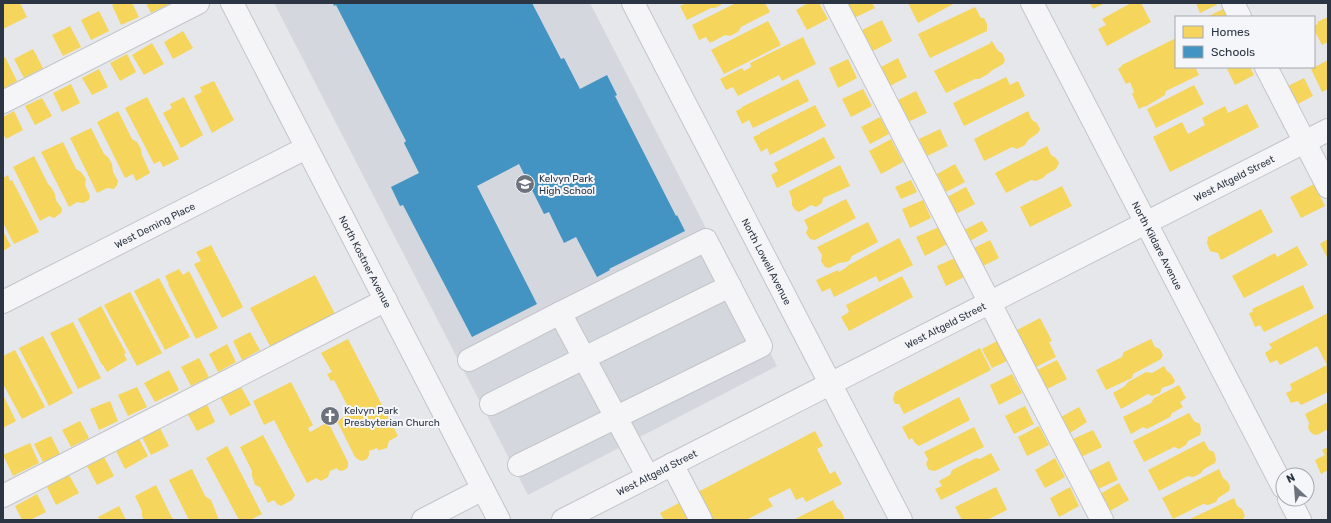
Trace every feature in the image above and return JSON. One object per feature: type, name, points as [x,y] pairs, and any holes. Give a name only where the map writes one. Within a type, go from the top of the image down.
[{"type":"street","points":[[3,102],[198,3]]},
{"type":"street","name":"North Kostner Avenue","points":[[232,3],[499,520]]},
{"type":"street","name":"North Lowell Avenue","points":[[633,3],[901,520]]},
{"type":"street","points":[[835,3],[1102,520]]},
{"type":"street","name":"North Kildare Avenue","points":[[1032,3],[1275,472]]},
{"type":"street","points":[[1233,3],[1240,16]]},
{"type":"street","points":[[1267,68],[1328,187]]},
{"type":"street","name":"West Altgeld Street","points":[[563,520],[1328,130]]},
{"type":"street","name":"West Deming Place","points":[[3,302],[306,148]]},
{"type":"street","points":[[469,360],[706,240],[761,346],[519,464]]},
{"type":"street","points":[[492,404],[730,286]]},
{"type":"street","points":[[3,496],[386,300]]},
{"type":"street","points":[[560,313],[648,477]]},
{"type":"street","points":[[672,464],[702,520]]},
{"type":"street","points":[[423,520],[484,489]]},
{"type":"street","points":[[1293,507],[1300,520]]},
{"type":"shaded area","name":"Kelvyn Park High School","points":[[274,3],[590,3],[777,366],[528,495]]},
{"type":"building: Homes","points":[[3,3],[20,3],[27,17],[3,29]]},
{"type":"building: Homes","points":[[116,3],[132,3],[139,17],[121,25],[112,5]]},
{"type":"building: Homes","points":[[146,3],[171,3],[151,13]]},
{"type":"building: Homes","points":[[687,3],[722,3],[715,8],[711,8],[687,20],[680,6]]},
{"type":"building: Homes","points":[[736,3],[765,3],[770,12],[741,27],[738,32],[730,36],[725,35],[710,43],[706,37],[699,40],[692,25]]},
{"type":"building: Homes","points":[[808,3],[819,3],[828,19],[807,30],[796,10]]},
{"type":"building: Homes","points":[[847,3],[872,3],[875,8],[854,18]]},
{"type":"building: Homes","points":[[908,3],[955,3],[918,23]]},
{"type":"building: Homes","points":[[1090,3],[1105,3],[1093,9]]},
{"type":"building: Homes","points":[[1131,3],[1141,3],[1151,22],[1107,46],[1098,29],[1106,25],[1102,19]]},
{"type":"building: Homes","points":[[1196,3],[1217,3],[1218,4],[1200,13]]},
{"type":"building: Homes","points":[[975,7],[981,18],[984,18],[987,24],[987,31],[930,58],[918,34]]},
{"type":"building: Homes","points":[[1223,9],[1226,16],[1209,16]]},
{"type":"building: Homes","points":[[99,11],[109,31],[91,40],[81,20]]},
{"type":"building: Homes","points":[[1328,17],[1328,42],[1322,45],[1315,32],[1315,26],[1318,24],[1317,22]]},
{"type":"building: Homes","points":[[882,20],[892,41],[871,52],[860,31]]},
{"type":"building: Homes","points":[[768,21],[781,45],[724,74],[711,50]]},
{"type":"building: Homes","points":[[70,26],[81,47],[63,56],[52,35]]},
{"type":"building: Homes","points":[[183,31],[193,48],[173,59],[164,42]]},
{"type":"building: Homes","points":[[803,37],[816,64],[782,81],[779,75],[738,96],[733,87],[726,90],[720,79],[742,68],[744,71],[751,67],[750,63]]},
{"type":"building: Homes","points":[[1175,38],[1175,68],[1196,68],[1199,75],[1166,91],[1165,95],[1139,109],[1132,94],[1134,92],[1130,82],[1126,84],[1118,69],[1122,65]]},
{"type":"building: Homes","points":[[992,41],[998,51],[1002,53],[1005,60],[1003,64],[979,79],[975,79],[946,93],[934,71],[991,43],[990,42]]},
{"type":"building: Homes","points":[[152,43],[164,64],[144,75],[132,55]]},
{"type":"building: Homes","points":[[33,49],[43,68],[24,78],[14,59]]},
{"type":"building: Homes","points":[[127,54],[136,72],[120,81],[110,63]]},
{"type":"building: Homes","points":[[5,57],[17,81],[3,89],[3,58]]},
{"type":"building: Homes","points":[[898,58],[907,77],[890,86],[881,67]]},
{"type":"building: Homes","points":[[848,59],[857,78],[838,88],[829,68]]},
{"type":"building: Homes","points":[[1328,60],[1328,89],[1322,92],[1311,69]]},
{"type":"building: Homes","points":[[1250,68],[1254,75],[1235,85],[1227,69]]},
{"type":"building: Homes","points":[[99,69],[108,87],[92,95],[82,78]]},
{"type":"building: Homes","points":[[1006,77],[1010,85],[1018,81],[1025,96],[964,126],[953,103]]},
{"type":"building: Homes","points":[[1304,78],[1313,96],[1296,105],[1286,87]]},
{"type":"building: Homes","points":[[798,79],[809,101],[753,128],[749,120],[742,124],[736,111]]},
{"type":"building: Homes","points":[[214,81],[234,120],[212,133],[194,96],[202,92],[200,87]]},
{"type":"building: Homes","points":[[71,84],[80,103],[62,112],[53,93]]},
{"type":"building: Homes","points":[[1194,85],[1204,104],[1156,128],[1147,109]]},
{"type":"building: Homes","points":[[863,89],[872,106],[851,117],[842,99]]},
{"type":"building: Homes","points":[[916,91],[927,113],[906,123],[894,102]]},
{"type":"building: Homes","points":[[147,97],[179,159],[163,167],[160,161],[154,164],[125,108]]},
{"type":"building: Homes","points":[[184,97],[203,135],[181,148],[163,113],[172,108],[170,104]]},
{"type":"building: Homes","points":[[42,98],[52,116],[35,125],[25,106]]},
{"type":"building: Homes","points":[[1247,104],[1259,127],[1170,172],[1153,137],[1182,122],[1188,134],[1205,125],[1202,118],[1225,106],[1228,113]]},
{"type":"building: Homes","points":[[815,105],[826,126],[770,155],[767,148],[761,152],[753,137]]},
{"type":"building: Homes","points":[[14,111],[23,130],[6,139],[3,134],[3,117]]},
{"type":"building: Homes","points":[[118,111],[132,139],[137,142],[141,149],[150,173],[136,181],[133,174],[125,178],[97,122]]},
{"type":"building: Homes","points":[[1028,111],[1032,120],[1037,123],[1040,129],[1038,133],[1028,140],[1025,145],[1017,149],[1012,147],[984,161],[974,139]]},
{"type":"building: Homes","points":[[880,117],[889,134],[870,144],[861,127]]},
{"type":"building: Homes","points":[[91,128],[104,154],[108,157],[112,164],[113,172],[118,181],[114,189],[107,188],[97,193],[70,138]]},
{"type":"building: Homes","points":[[940,129],[948,146],[927,156],[919,139]]},
{"type":"building: Homes","points":[[824,137],[835,158],[777,188],[771,175],[778,171],[774,163]]},
{"type":"building: Homes","points":[[891,139],[903,162],[881,174],[869,151]]},
{"type":"building: Homes","points":[[63,142],[76,169],[81,172],[86,179],[85,185],[90,196],[89,200],[83,203],[77,202],[69,207],[41,152]]},
{"type":"building: Homes","points":[[1047,146],[1051,155],[1056,158],[1059,163],[1056,169],[1043,178],[1036,181],[1031,180],[1006,193],[995,173]]},
{"type":"building: Homes","points":[[34,156],[62,209],[61,213],[54,218],[49,216],[40,221],[13,167]]},
{"type":"building: Homes","points":[[955,164],[965,182],[946,192],[937,174]]},
{"type":"building: Homes","points":[[840,165],[850,186],[823,198],[822,203],[816,207],[811,205],[799,212],[795,210],[792,205],[789,191]]},
{"type":"building: Homes","points":[[8,175],[39,232],[14,244],[3,223],[3,178]]},
{"type":"building: Homes","points":[[911,180],[917,192],[901,199],[895,187]]},
{"type":"building: Homes","points":[[1314,184],[1325,206],[1301,218],[1290,197]]},
{"type":"building: Homes","points":[[1062,186],[1072,206],[1030,227],[1020,207]]},
{"type":"building: Homes","points":[[966,187],[975,204],[956,214],[947,197]]},
{"type":"building: Homes","points":[[846,199],[856,218],[815,240],[810,239],[806,233],[808,228],[804,220]]},
{"type":"building: Homes","points":[[923,200],[931,218],[910,228],[902,209]]},
{"type":"building: Homes","points":[[1261,209],[1273,232],[1221,260],[1218,253],[1210,251],[1207,243],[1208,237]]},
{"type":"building: Homes","points":[[982,221],[988,231],[970,241],[964,230]]},
{"type":"building: Homes","points":[[868,222],[878,242],[852,256],[850,260],[846,262],[839,263],[829,268],[825,267],[821,261],[822,255],[817,247]]},
{"type":"building: Homes","points":[[939,227],[947,244],[925,256],[916,237]]},
{"type":"building: Homes","points":[[3,231],[11,246],[3,251]]},
{"type":"building: Homes","points":[[899,238],[913,265],[879,282],[876,276],[834,297],[830,288],[822,292],[816,280],[838,270],[839,272],[847,266]]},
{"type":"building: Homes","points":[[1328,239],[1328,259],[1320,244]]},
{"type":"building: Homes","points":[[990,240],[999,258],[981,267],[972,249]]},
{"type":"building: Homes","points":[[211,245],[243,307],[222,318],[194,264],[201,261],[196,252]]},
{"type":"building: Homes","points":[[1297,246],[1308,265],[1244,298],[1232,276],[1275,253],[1277,257]]},
{"type":"building: Homes","points":[[955,258],[964,277],[946,286],[937,266]]},
{"type":"building: Homes","points":[[179,269],[183,275],[189,271],[218,328],[196,339],[165,276]]},
{"type":"building: Homes","points":[[315,275],[335,314],[271,348],[250,308]]},
{"type":"building: Homes","points":[[902,276],[913,297],[849,331],[841,317],[849,312],[846,305]]},
{"type":"building: Homes","points":[[159,278],[190,337],[165,350],[134,291]]},
{"type":"building: Homes","points":[[1303,285],[1314,308],[1264,332],[1260,325],[1255,327],[1249,313],[1253,312],[1252,309]]},
{"type":"building: Homes","points":[[130,292],[162,353],[137,366],[104,305]]},
{"type":"building: Homes","points":[[101,306],[126,353],[124,354],[127,360],[107,372],[78,319]]},
{"type":"building: Homes","points":[[1328,313],[1328,392],[1301,405],[1298,401],[1291,403],[1286,393],[1292,390],[1290,384],[1327,365],[1317,346],[1280,365],[1277,360],[1270,363],[1265,353],[1272,348],[1269,344]]},
{"type":"building: Homes","points":[[1040,318],[1052,341],[1049,342],[1056,357],[1032,369],[1013,332]]},
{"type":"building: Homes","points":[[73,322],[101,378],[78,389],[50,333]]},
{"type":"building: Homes","points":[[250,332],[260,350],[242,360],[233,341]]},
{"type":"building: Homes","points":[[43,336],[73,393],[49,406],[19,348]]},
{"type":"building: Homes","points":[[348,339],[398,436],[389,441],[387,448],[378,450],[377,448],[369,451],[367,459],[362,461],[355,457],[337,421],[347,415],[345,409],[348,407],[334,380],[331,381],[327,374],[332,372],[321,353]]},
{"type":"building: Homes","points":[[1151,339],[1155,347],[1160,349],[1163,355],[1161,359],[1133,374],[1132,378],[1106,390],[1096,370],[1122,357],[1124,352]]},
{"type":"building: Homes","points":[[997,341],[1007,361],[992,368],[982,349]]},
{"type":"building: Homes","points":[[227,344],[236,362],[218,372],[209,354]]},
{"type":"building: Homes","points":[[980,348],[991,370],[904,414],[899,404],[895,404],[893,399],[895,392]]},
{"type":"building: Homes","points":[[15,350],[45,407],[22,419],[3,384],[3,356]]},
{"type":"building: Homes","points":[[199,358],[209,377],[191,386],[181,367]]},
{"type":"building: Homes","points":[[1057,360],[1067,379],[1047,389],[1037,370]]},
{"type":"building: Homes","points":[[1164,366],[1175,381],[1173,384],[1162,388],[1160,393],[1152,396],[1148,394],[1121,409],[1113,393],[1125,386],[1128,382],[1146,372],[1152,373]]},
{"type":"building: Homes","points":[[169,370],[179,390],[155,402],[144,383]]},
{"type":"building: Homes","points":[[1012,374],[1022,393],[999,405],[990,385]]},
{"type":"building: Homes","points":[[291,382],[313,425],[308,428],[310,432],[328,422],[348,462],[348,467],[346,469],[342,471],[338,470],[337,468],[330,471],[328,477],[321,481],[316,478],[307,483],[274,420],[264,425],[253,401]]},
{"type":"building: Homes","points":[[1179,385],[1186,398],[1180,402],[1183,407],[1172,413],[1170,417],[1147,429],[1143,427],[1131,434],[1123,417],[1151,403],[1154,398]]},
{"type":"building: Homes","points":[[137,387],[147,407],[128,416],[118,395]]},
{"type":"building: Homes","points":[[241,387],[251,405],[230,416],[220,397]]},
{"type":"building: Homes","points":[[3,395],[16,421],[3,428]]},
{"type":"building: Homes","points":[[959,397],[970,420],[919,446],[912,438],[909,440],[902,427]]},
{"type":"building: Homes","points":[[110,401],[118,421],[99,430],[90,409]]},
{"type":"building: Homes","points":[[1328,402],[1328,429],[1317,435],[1312,434],[1308,428],[1309,423],[1305,414]]},
{"type":"building: Homes","points":[[207,404],[215,422],[197,431],[187,413]]},
{"type":"building: Homes","points":[[1025,406],[1034,424],[1014,434],[1005,416]]},
{"type":"building: Homes","points":[[1079,407],[1087,422],[1070,433],[1061,417]]},
{"type":"building: Homes","points":[[1189,413],[1194,421],[1200,424],[1200,435],[1188,441],[1186,445],[1179,449],[1174,447],[1144,462],[1133,441]]},
{"type":"building: Homes","points":[[80,421],[89,438],[71,447],[62,430]]},
{"type":"building: Homes","points":[[1039,426],[1049,445],[1027,456],[1018,437]]},
{"type":"building: Homes","points":[[974,427],[984,447],[935,471],[929,470],[926,464],[928,459],[924,452]]},
{"type":"building: Homes","points":[[160,428],[169,446],[151,455],[142,437]]},
{"type":"building: Homes","points":[[1093,430],[1102,447],[1081,457],[1073,439]]},
{"type":"building: Homes","points":[[815,431],[823,446],[817,449],[830,474],[835,471],[842,484],[806,502],[803,497],[796,500],[790,488],[768,499],[773,506],[746,520],[713,520],[698,492]]},
{"type":"building: Homes","points":[[263,435],[295,495],[292,500],[281,506],[274,500],[268,503],[260,487],[255,485],[252,471],[240,447]]},
{"type":"building: Homes","points":[[51,436],[60,454],[43,462],[34,444]]},
{"type":"building: Homes","points":[[139,439],[148,456],[125,469],[116,451]]},
{"type":"building: Homes","points":[[1204,441],[1209,450],[1214,452],[1216,459],[1215,463],[1204,469],[1200,474],[1193,477],[1188,476],[1159,491],[1148,470]]},
{"type":"building: Homes","points":[[30,443],[39,463],[13,476],[3,455]]},
{"type":"building: Homes","points":[[227,446],[262,514],[250,520],[239,520],[206,458]]},
{"type":"building: Homes","points":[[1328,447],[1328,470],[1321,474],[1315,460],[1325,455],[1322,450]]},
{"type":"building: Homes","points":[[991,453],[1000,470],[941,500],[935,489],[942,486],[939,481],[950,475],[952,470],[976,458],[980,459]]},
{"type":"building: Homes","points":[[104,457],[114,476],[97,485],[87,466]]},
{"type":"building: Homes","points":[[1055,458],[1065,477],[1045,488],[1035,470]]},
{"type":"building: Homes","points":[[1109,461],[1118,480],[1098,489],[1089,471]]},
{"type":"building: Homes","points":[[192,469],[205,496],[211,500],[219,520],[189,520],[169,480]]},
{"type":"building: Homes","points":[[1219,469],[1223,478],[1228,482],[1230,487],[1229,491],[1218,498],[1216,502],[1208,505],[1203,504],[1173,519],[1162,498]]},
{"type":"building: Homes","points":[[69,475],[79,493],[56,505],[47,487]]},
{"type":"building: Homes","points":[[1119,483],[1129,500],[1110,511],[1100,494]]},
{"type":"building: Homes","points":[[156,485],[172,518],[176,520],[144,520],[142,511],[135,496]]},
{"type":"building: Homes","points":[[996,487],[1007,510],[987,520],[962,520],[955,507]]},
{"type":"building: Homes","points":[[1070,487],[1079,506],[1059,517],[1050,498]]},
{"type":"building: Homes","points":[[37,494],[46,512],[30,520],[22,520],[15,506]]},
{"type":"building: Homes","points":[[1234,498],[1237,506],[1242,509],[1245,516],[1242,520],[1188,520]]},
{"type":"building: Homes","points":[[833,500],[844,517],[843,520],[793,520]]},
{"type":"building: Homes","points":[[679,503],[688,520],[664,520],[660,513]]},
{"type":"building: Homes","points":[[119,506],[126,520],[100,520],[98,517]]},
{"type":"building: Schools","points":[[333,3],[532,3],[561,59],[564,58],[580,89],[607,75],[617,95],[615,96],[685,231],[609,269],[610,270],[597,277],[576,237],[564,243],[549,212],[544,214],[519,164],[477,186],[537,304],[472,337],[403,205],[400,206],[391,187],[419,173],[404,143],[406,141],[336,5],[334,6]]},
{"type":"place","name":"Kelvyn Park High School","points":[[525,184]]},
{"type":"place","name":"Kelvyn Park Presbyterian Church","points":[[330,416]]}]
